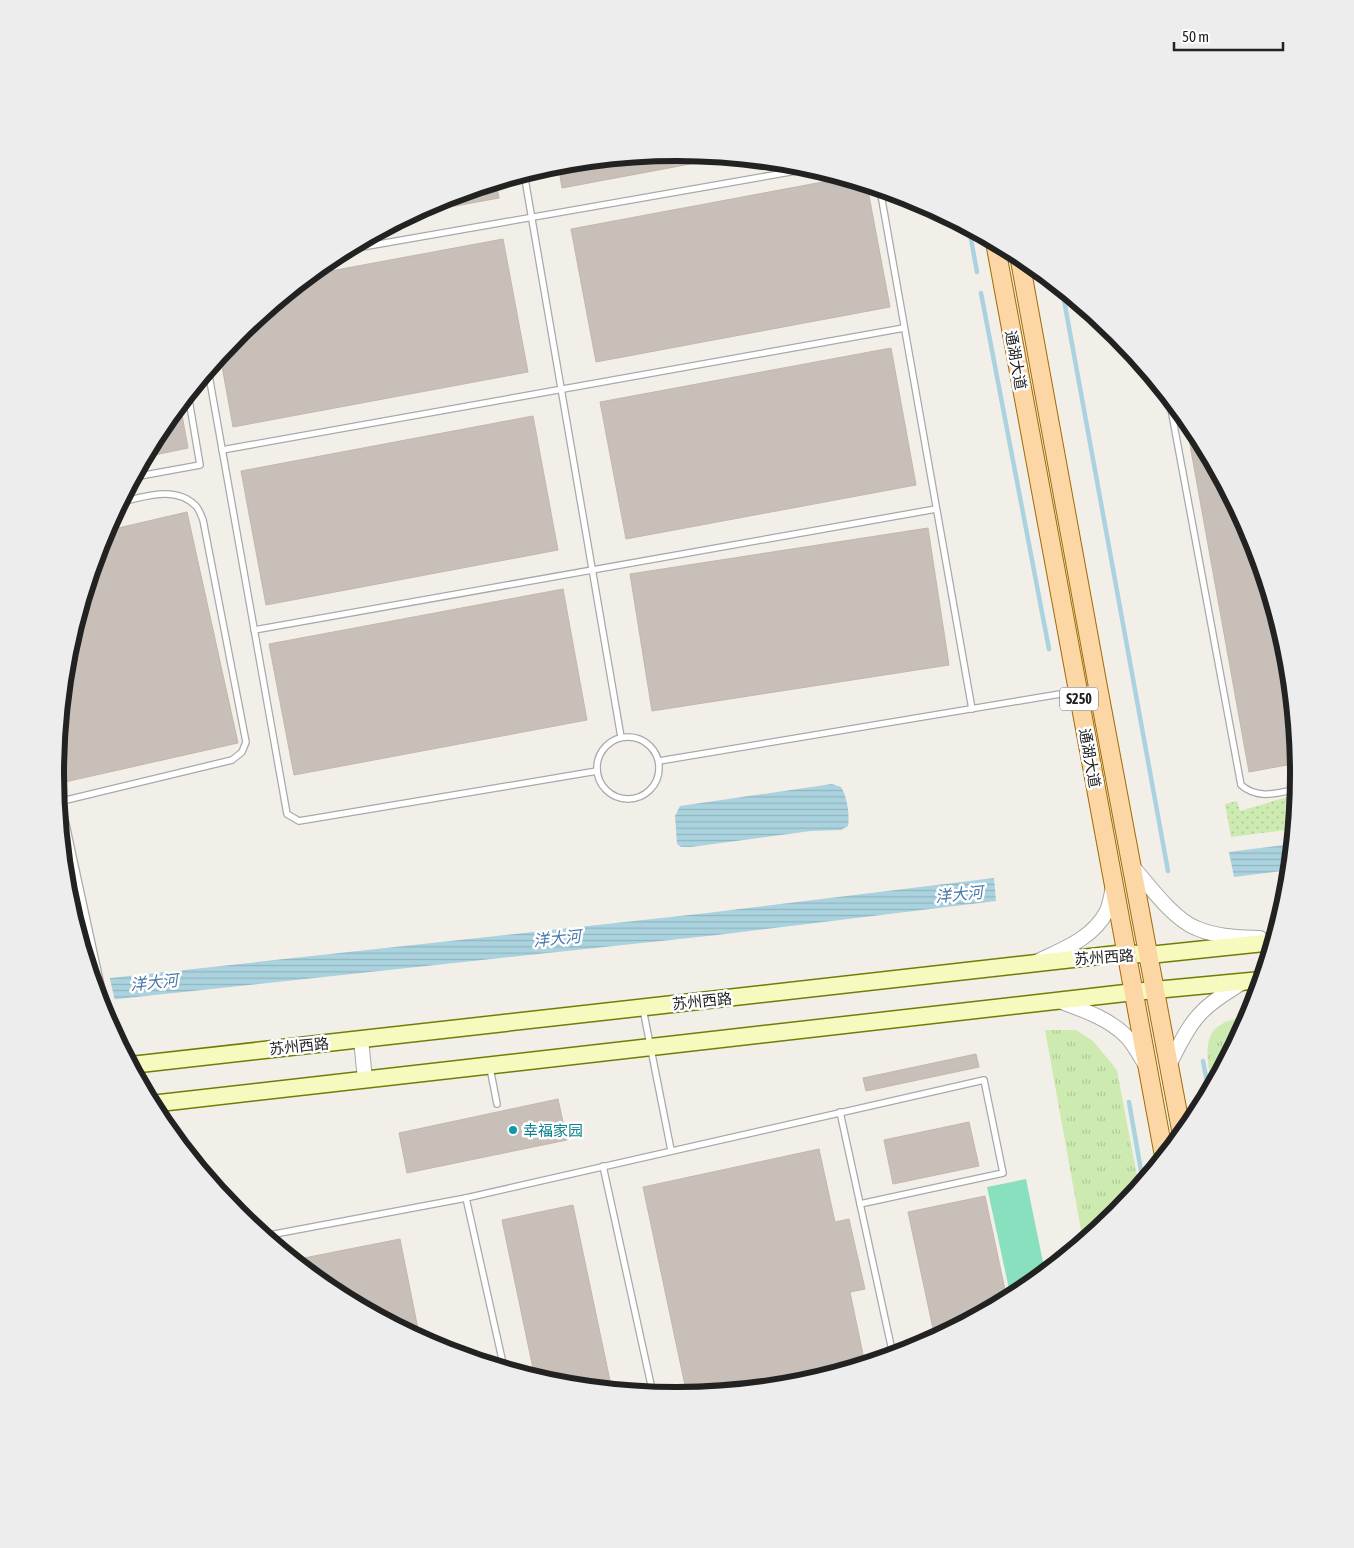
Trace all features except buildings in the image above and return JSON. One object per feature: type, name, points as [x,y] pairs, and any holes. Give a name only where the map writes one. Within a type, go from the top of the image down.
[{"type":"main road","name":"通湖大道","points":[[997,251],[1163,1149]]},
{"type":"main road","name":"通湖大道","points":[[1021,266],[1180,1125]]},
{"type":"main road","name":"苏州西路","points":[[137,1064],[1032,963],[1126,953],[1148,955],[1266,942]]},
{"type":"main road","points":[[160,1103],[1134,992],[1254,981]]},
{"type":"street","points":[[1132,866],[1165,904],[1195,928],[1219,935],[1267,940]]},
{"type":"street","points":[[1032,963],[1072,945],[1088,934],[1099,923],[1108,909],[1113,887]]},
{"type":"street","points":[[1169,1065],[1190,1026],[1200,1013],[1218,997],[1243,982]]},
{"type":"street","points":[[1060,1001],[1090,1012],[1115,1027],[1127,1037],[1148,1069]]},
{"type":"street","points":[[361,1039],[365,1080]]},
{"type":"lane","points":[[364,247],[791,172]]},
{"type":"lane","points":[[525,180],[620,737]]},
{"type":"lane","points":[[881,196],[972,708]]},
{"type":"lane","points":[[222,450],[904,328]]},
{"type":"lane","points":[[209,378],[287,814],[299,822],[597,771]]},
{"type":"lane","points":[[141,477],[200,465],[189,402]]},
{"type":"lane","points":[[1171,411],[1241,785],[1249,792],[1267,796],[1290,791]]},
{"type":"lane","points":[[65,801],[232,760],[242,752],[246,742],[203,520],[197,506],[180,495],[160,493],[129,500]]},
{"type":"lane","points":[[254,630],[936,509]]},
{"type":"lane","points":[[659,761],[1098,687]]},
{"type":"lane","points":[[631,736],[649,744],[659,761],[659,772],[656,782],[650,790],[641,796],[631,799],[620,798],[610,794],[598,777],[598,757],[611,741],[620,737],[631,736]]},
{"type":"lane","points":[[68,840],[99,980]]},
{"type":"lane","points":[[642,1007],[671,1150]]},
{"type":"lane","points":[[489,1066],[497,1104]]},
{"type":"lane","points":[[272,1234],[466,1198],[984,1080],[1003,1173],[860,1204]]},
{"type":"lane","points":[[840,1112],[892,1348]]},
{"type":"lane","points":[[603,1166],[651,1386]]},
{"type":"lane","points":[[466,1198],[503,1362]]},
{"type":"green space","points":[[1289,796],[1287,830],[1231,837],[1225,804],[1237,801],[1240,811]]},
{"type":"green space","points":[[1239,1019],[1211,1076],[1208,1060],[1210,1039],[1214,1031],[1222,1024]]},
{"type":"green space","points":[[1045,1030],[1076,1030],[1093,1041],[1117,1070],[1137,1179],[1111,1208],[1082,1234]]},
{"type":"green space","points":[[1026,1179],[1044,1266],[1009,1289],[987,1187]]},
{"type":"water","points":[[832,784],[841,787],[848,806],[848,826],[841,830],[811,831],[691,847],[681,847],[677,844],[675,816],[680,806]]},
{"type":"water","points":[[1286,845],[1282,871],[1234,877],[1229,852]]},
{"type":"water","name":"洋大河","points":[[994,878],[996,901],[717,935],[107,1000],[99,979],[707,913]]},
{"type":"pier","points":[[109,975],[115,1001],[107,1002],[98,976]]},
{"type":"waterway","points":[[970,236],[977,272]]},
{"type":"waterway","points":[[981,293],[1049,649]]},
{"type":"waterway","points":[[1064,299],[1168,871]]},
{"type":"waterway","points":[[1203,1061],[1207,1082]]},
{"type":"waterway","points":[[1129,1102],[1142,1174]]},
{"type":"place","name":"幸福家园","points":[[513,1130]]}]
